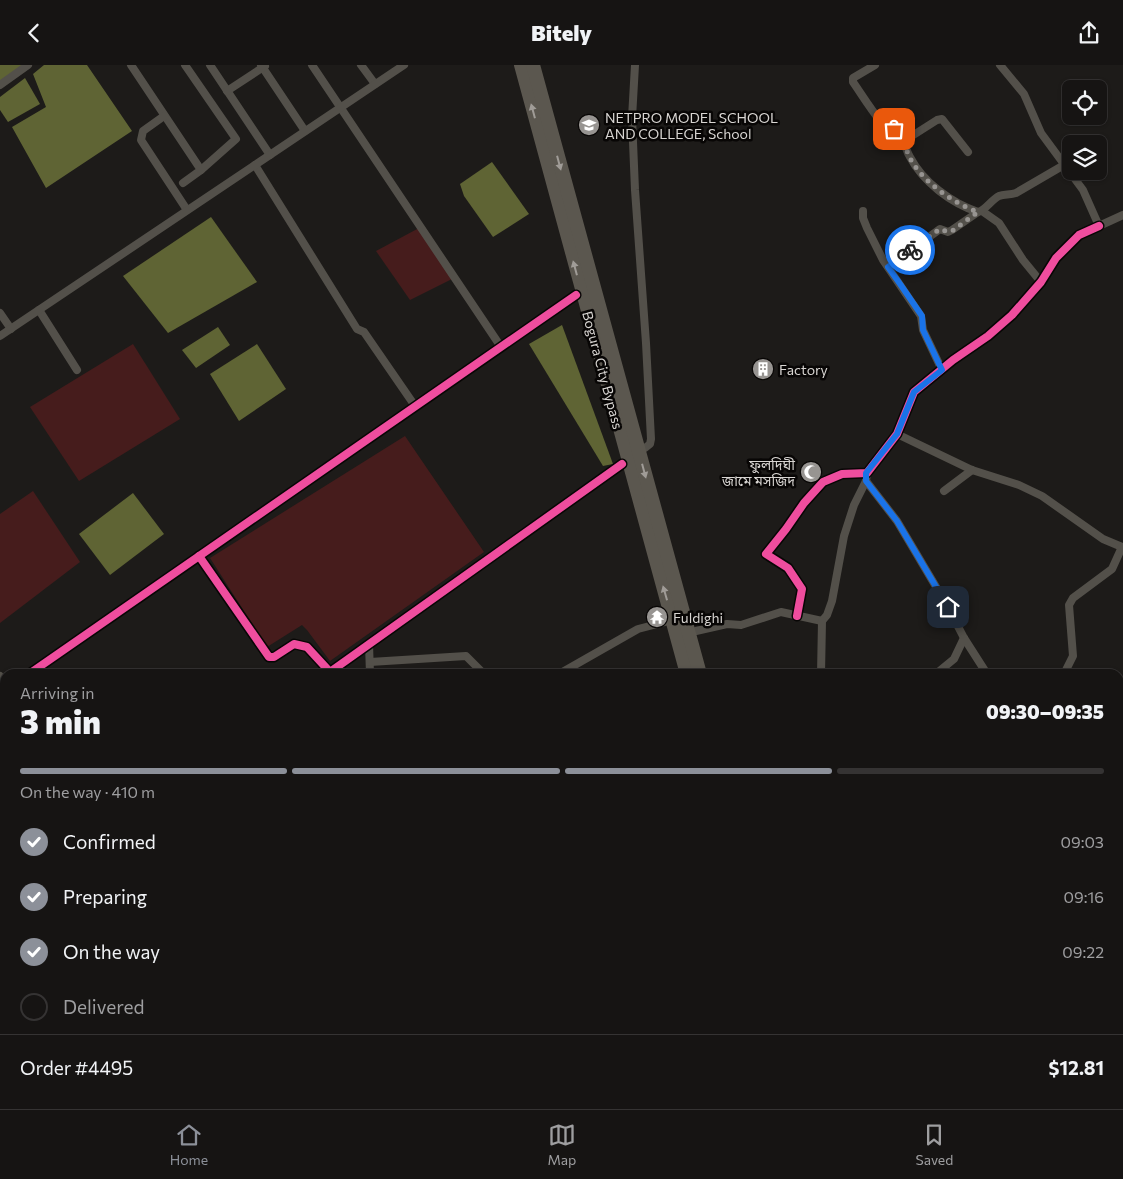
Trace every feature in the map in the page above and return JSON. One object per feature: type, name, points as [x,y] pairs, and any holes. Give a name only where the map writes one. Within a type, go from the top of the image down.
[{"type":"highway","name":"Bogura City Bypass","points":[[521,65],[687,669]]},
{"type":"highway","name":"Bogura City Bypass","points":[[533,65],[699,669]]},
{"type":"street","points":[[0,85],[28,65]]},
{"type":"street","points":[[131,65],[200,170]]},
{"type":"street","points":[[183,183],[236,139],[185,65]]},
{"type":"street","points":[[210,65],[270,155]]},
{"type":"street","points":[[312,65],[501,347]]},
{"type":"street","points":[[361,65],[374,84]]},
{"type":"street","points":[[0,336],[404,65]]},
{"type":"street","points":[[635,65],[632,118],[635,190],[651,439],[650,444],[645,449]]},
{"type":"street","points":[[874,65],[853,78],[853,82],[884,124],[898,132],[904,141],[908,155],[917,169],[943,194],[966,208],[980,211],[999,223],[1022,260],[1041,282]]},
{"type":"street","points":[[1000,65],[1024,94],[1041,133],[1062,162]]},
{"type":"street","points":[[227,91],[264,66],[305,131]]},
{"type":"street","points":[[164,116],[143,131],[141,140],[188,210]]},
{"type":"street","points":[[904,141],[937,119],[942,119],[968,152]]},
{"type":"street","points":[[255,165],[357,329],[364,332],[414,406]]},
{"type":"street","points":[[888,267],[940,229],[948,232],[952,231],[997,197],[1016,193],[1062,166]]},
{"type":"street","points":[[1075,180],[1083,190],[1099,226]]},
{"type":"street","points":[[863,211],[863,218],[867,228],[888,267],[922,316],[923,330],[942,370]]},
{"type":"street","points":[[821,669],[822,621],[827,615],[832,601],[844,535],[854,505],[866,477],[897,434],[914,392],[988,336],[1012,315],[1041,282],[1056,258],[1079,235],[1123,215]]},
{"type":"street","points":[[36,669],[576,295]]},
{"type":"street","points":[[39,310],[77,370]]},
{"type":"street","points":[[0,313],[11,329]]},
{"type":"street","points":[[897,434],[972,470],[1020,485],[1042,496],[1103,539],[1122,547],[1112,569],[1073,598],[1068,605],[1073,656],[1066,669]]},
{"type":"street","points":[[334,669],[622,464]]},
{"type":"street","points":[[944,491],[972,470]]},
{"type":"street","points":[[797,616],[802,589],[788,568],[766,554],[804,503],[823,482],[842,473],[866,477],[897,521],[984,669]]},
{"type":"street","points":[[199,556],[269,657],[274,657],[294,645],[307,647],[327,669]]},
{"type":"street","points":[[696,631],[728,624],[741,625],[781,612],[822,621]]},
{"type":"street","points":[[568,669],[638,629],[665,622]]},
{"type":"street","points":[[942,669],[954,659],[964,638]]},
{"type":"street","points":[[369,644],[370,669]]},
{"type":"street","points":[[370,662],[466,656],[479,669]]},
{"type":"shaded area","points":[[0,65],[24,65],[0,82]]},
{"type":"shaded area","points":[[44,65],[87,65],[132,131],[46,188],[12,127],[46,107],[33,74]]},
{"type":"shaded area","points":[[25,78],[40,104],[8,122],[0,110],[0,97]]},
{"type":"shaded area","points":[[492,162],[529,214],[493,237],[464,196],[460,184]]},
{"type":"shaded area","points":[[211,217],[257,282],[168,333],[123,276]]},
{"type":"shaded area","points":[[419,228],[452,279],[410,300],[376,251]]},
{"type":"shaded area","points":[[562,325],[613,464],[603,466],[529,344]]},
{"type":"shaded area","points":[[218,327],[230,345],[196,368],[182,350]]},
{"type":"shaded area","points":[[133,344],[180,419],[79,481],[30,407]]},
{"type":"shaded area","points":[[257,344],[286,389],[239,421],[210,374]]},
{"type":"shaded area","points":[[405,436],[484,552],[330,661],[302,625],[267,647],[210,558]]},
{"type":"shaded area","points":[[33,491],[80,562],[0,623],[0,514]]},
{"type":"shaded area","points":[[133,493],[164,534],[110,575],[79,534]]},
{"type":"cycle path","points":[[797,616],[802,589],[788,568],[766,554],[804,503],[823,482],[842,474],[867,473],[897,434],[914,392],[953,360],[988,336],[1012,315],[1041,282],[1056,258],[1079,235],[1099,226]]},
{"type":"cycle path","points":[[36,669],[576,295]]},
{"type":"cycle path","points":[[334,669],[622,464]]},
{"type":"cycle path","points":[[199,556],[269,657],[274,657],[294,644],[307,647],[327,669]]},
{"type":"way so far","points":[[894,129],[904,141],[908,155],[917,169],[943,194],[966,208],[978,212],[952,231],[948,232],[940,229],[910,250]]},
{"type":"place","name":"NETPRO MODEL SCHOOL AND COLLEGE, School","points":[[589,125]]},
{"type":"place","name":"Factory","points":[[763,369]]},
{"type":"place","name":"ফুলদিঘী জামে মসজিদ","points":[[811,472]]},
{"type":"place","name":"Fuldighi","points":[[657,617]]},
{"type":"route","points":[[910,250],[888,267],[922,316],[923,330],[942,370],[914,392],[897,434],[866,473],[866,481],[897,521],[948,607]]}]
